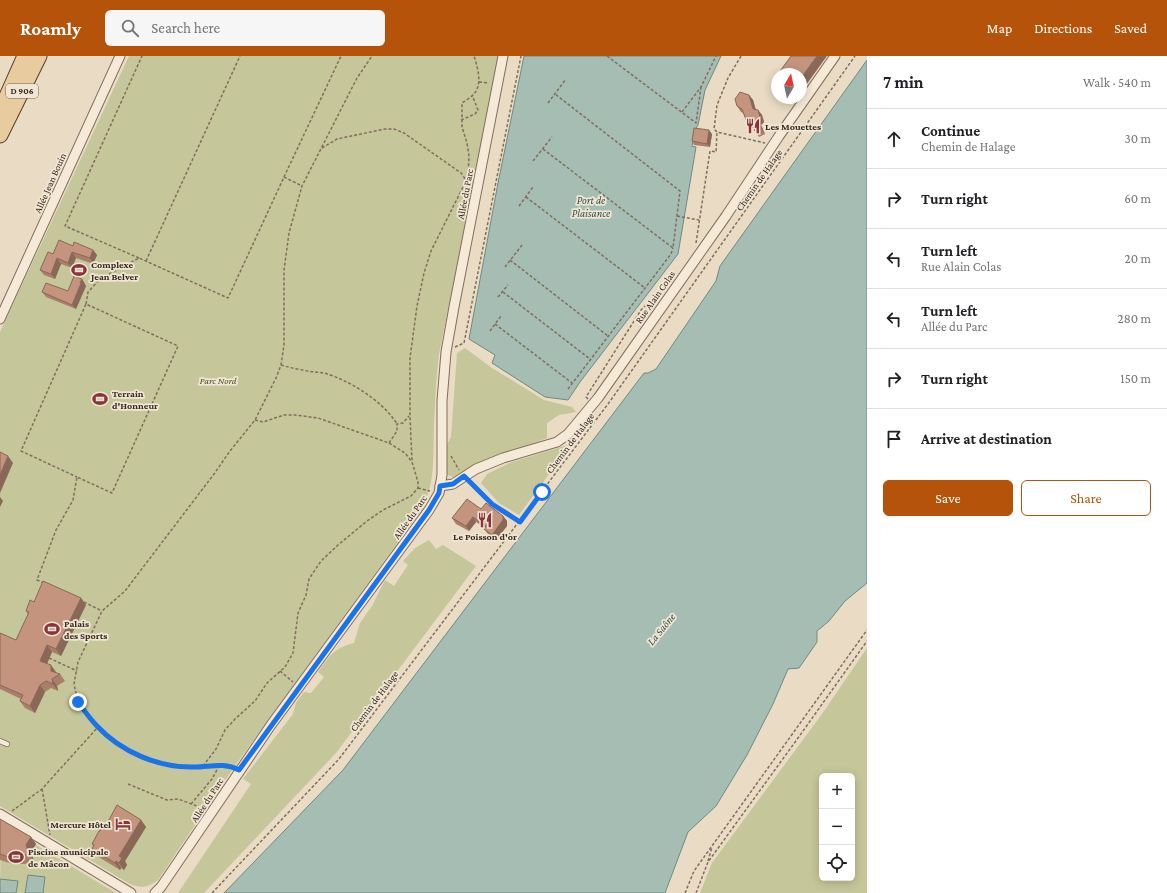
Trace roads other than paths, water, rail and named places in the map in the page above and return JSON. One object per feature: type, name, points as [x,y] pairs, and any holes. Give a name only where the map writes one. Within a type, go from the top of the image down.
[{"type":"main road","name":"D 906","points":[[0,112],[25,56]]},
{"type":"main road","name":"D 906","points":[[0,135],[39,56]]},
{"type":"street","name":"Allée Jean Bouin","points":[[0,319],[120,56]]},
{"type":"street","name":"Allée du Parc","points":[[155,893],[161,887],[239,770],[429,510],[439,493],[436,486],[441,451],[442,401],[446,352],[503,56]]},
{"type":"street","name":"Rue Alain Colas","points":[[436,486],[453,484],[476,469],[504,458],[557,442],[568,434],[594,403],[726,216],[772,145],[835,56]]},
{"type":"street","points":[[2,816],[131,893]]},
{"type":"lane","points":[[0,741],[7,744]]},
{"type":"water","name":"Port de Plaisance","points":[[524,56],[721,56],[705,90],[698,125],[695,130],[692,146],[696,147],[678,254],[580,382],[568,400],[545,397],[492,363],[495,355],[469,339],[498,183]]},
{"type":"water","name":"La Saône","points":[[867,60],[867,583],[845,601],[829,621],[817,631],[817,642],[799,668],[788,669],[773,704],[747,755],[716,806],[688,832],[665,893],[224,893],[343,770],[644,373],[648,373],[656,369],[716,281],[720,266]]},
{"type":"water","points":[[28,875],[45,877],[43,893],[25,893]]},
{"type":"water","points":[[0,879],[18,881],[16,893],[0,893]]},
{"type":"place","name":"Les Mouettes","points":[[753,126]]},
{"type":"place","name":"Complexe Jean Belver","points":[[79,270]]},
{"type":"place","name":"Terrain d'Honneur","points":[[100,399]]},
{"type":"place","name":"Le Poisson d'or","points":[[485,520]]},
{"type":"place","name":"Palais des Sports","points":[[52,629]]},
{"type":"place","name":"Mercure Hôtel","points":[[123,824]]},
{"type":"place","name":"Piscine municipale de Mâcon","points":[[16,857]]},
{"type":"park label","name":"Parc Nord","points":[[218,380]]}]
